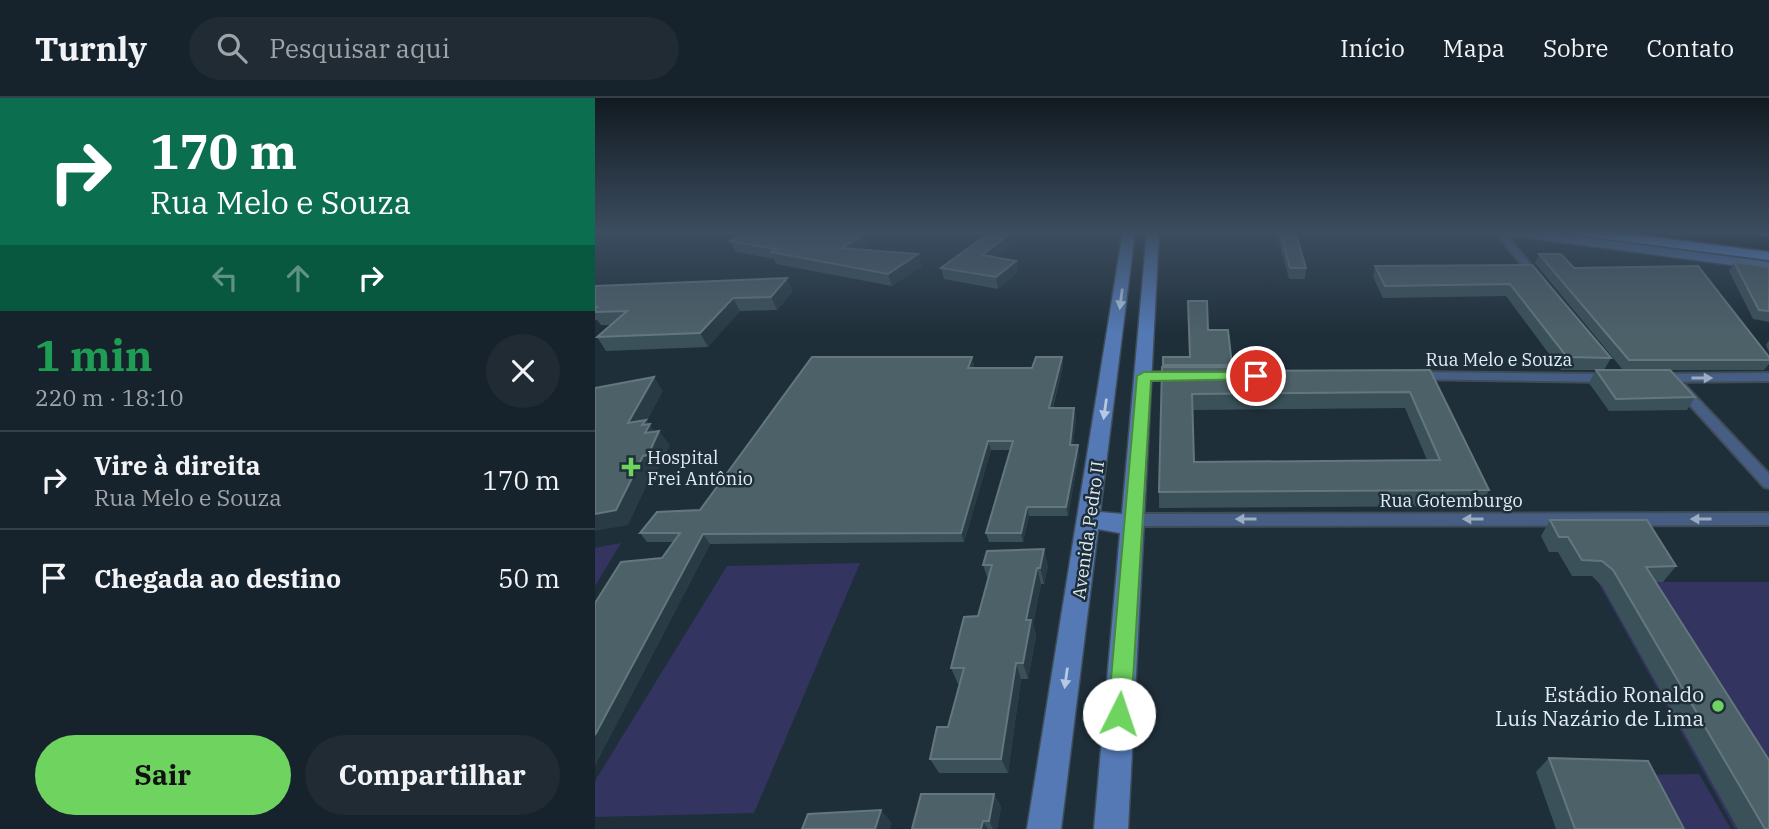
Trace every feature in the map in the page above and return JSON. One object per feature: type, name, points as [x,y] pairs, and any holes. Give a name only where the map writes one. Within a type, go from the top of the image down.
[{"type":"street","name":"Avenida Pedro II","points":[[1044,829],[1125,265]]},
{"type":"street","points":[[1111,829],[1151,265]]},
{"type":"street","points":[[1526,265],[1543,285]]},
{"type":"street","name":"Rua Melo e Souza","points":[[1395,376],[1616,372]]},
{"type":"street","points":[[1110,377],[1200,376]]},
{"type":"street","points":[[1646,378],[1769,377]]},
{"type":"street","points":[[1671,378],[1769,483]]},
{"type":"street","name":"Rua Gotemburgo","points":[[1133,524],[1769,519]]},
{"type":"street","points":[[1089,520],[1133,524]]},
{"type":"shaded area","points":[[621,543],[595,586],[595,548]]},
{"type":"shaded area","points":[[860,563],[754,813],[595,817],[595,781],[727,566]]},
{"type":"shaded area","name":"Estádio Ronaldo Luís Nazário de Lima","points":[[1598,582],[1769,582],[1769,829],[1735,829]]},
{"type":"shaded area","points":[[1699,774],[1731,829],[1659,829],[1632,775]]},
{"type":"building","points":[[841,265],[901,265],[888,274]]},
{"type":"building","points":[[945,265],[1011,265],[996,277],[941,268]]},
{"type":"building","points":[[1289,265],[1305,265],[1306,268],[1290,268]]},
{"type":"building","points":[[1532,265],[1611,358],[1567,357],[1510,284],[1385,286],[1375,266]]},
{"type":"building","points":[[1548,265],[1571,265],[1574,268],[1698,266],[1769,357],[1769,360],[1629,360]]},
{"type":"building","points":[[1736,265],[1769,267],[1769,311],[1759,310]]},
{"type":"building","points":[[787,278],[771,297],[733,298],[700,333],[597,337],[627,311],[595,312],[595,286]]},
{"type":"building","points":[[1188,301],[1207,301],[1208,330],[1228,330],[1232,365],[1163,365],[1163,357],[1190,357]]},
{"type":"building","points":[[812,357],[972,357],[968,368],[1032,368],[1036,357],[1062,357],[1049,408],[1074,408],[1070,445],[1078,445],[1066,507],[1027,507],[1021,533],[986,533],[1013,441],[988,441],[961,533],[703,534],[595,735],[595,603],[621,562],[662,558],[680,533],[640,533],[657,512],[700,510]]},
{"type":"building","points":[[1162,367],[1234,367],[1234,371],[1430,370],[1489,490],[1159,492]],"holes":[[[1410,392],[1440,460],[1194,462],[1192,394]]]},
{"type":"building","points":[[1596,370],[1670,370],[1695,397],[1616,399]]},
{"type":"building","points":[[654,377],[628,423],[646,420],[642,425],[650,424],[645,433],[659,431],[648,455],[643,456],[616,510],[595,514],[595,388]]},
{"type":"building","points":[[1550,520],[1647,520],[1676,566],[1646,567],[1769,760],[1769,829],[1765,829],[1613,570],[1602,561],[1582,560],[1568,537],[1559,537]]},
{"type":"building","points":[[1044,549],[1040,568],[1037,568],[1026,620],[1031,620],[1023,663],[1016,663],[1001,759],[930,759],[937,727],[948,727],[964,668],[951,668],[964,617],[978,616],[992,565],[983,565],[987,551]]},
{"type":"building","points":[[1549,758],[1648,761],[1684,829],[1575,829]]},
{"type":"building","points":[[921,794],[994,794],[989,821],[983,821],[981,829],[912,829]]},
{"type":"building","points":[[881,810],[875,829],[802,829],[808,814]]},
{"type":"place","name":"Hospital Frei Antônio","points":[[631,467]]},
{"type":"place","name":"Estádio Ronaldo Luís Nazário de Lima","points":[[1718,706]]},
{"type":"route","points":[[1119,714],[1144,376],[1256,376]]}]
